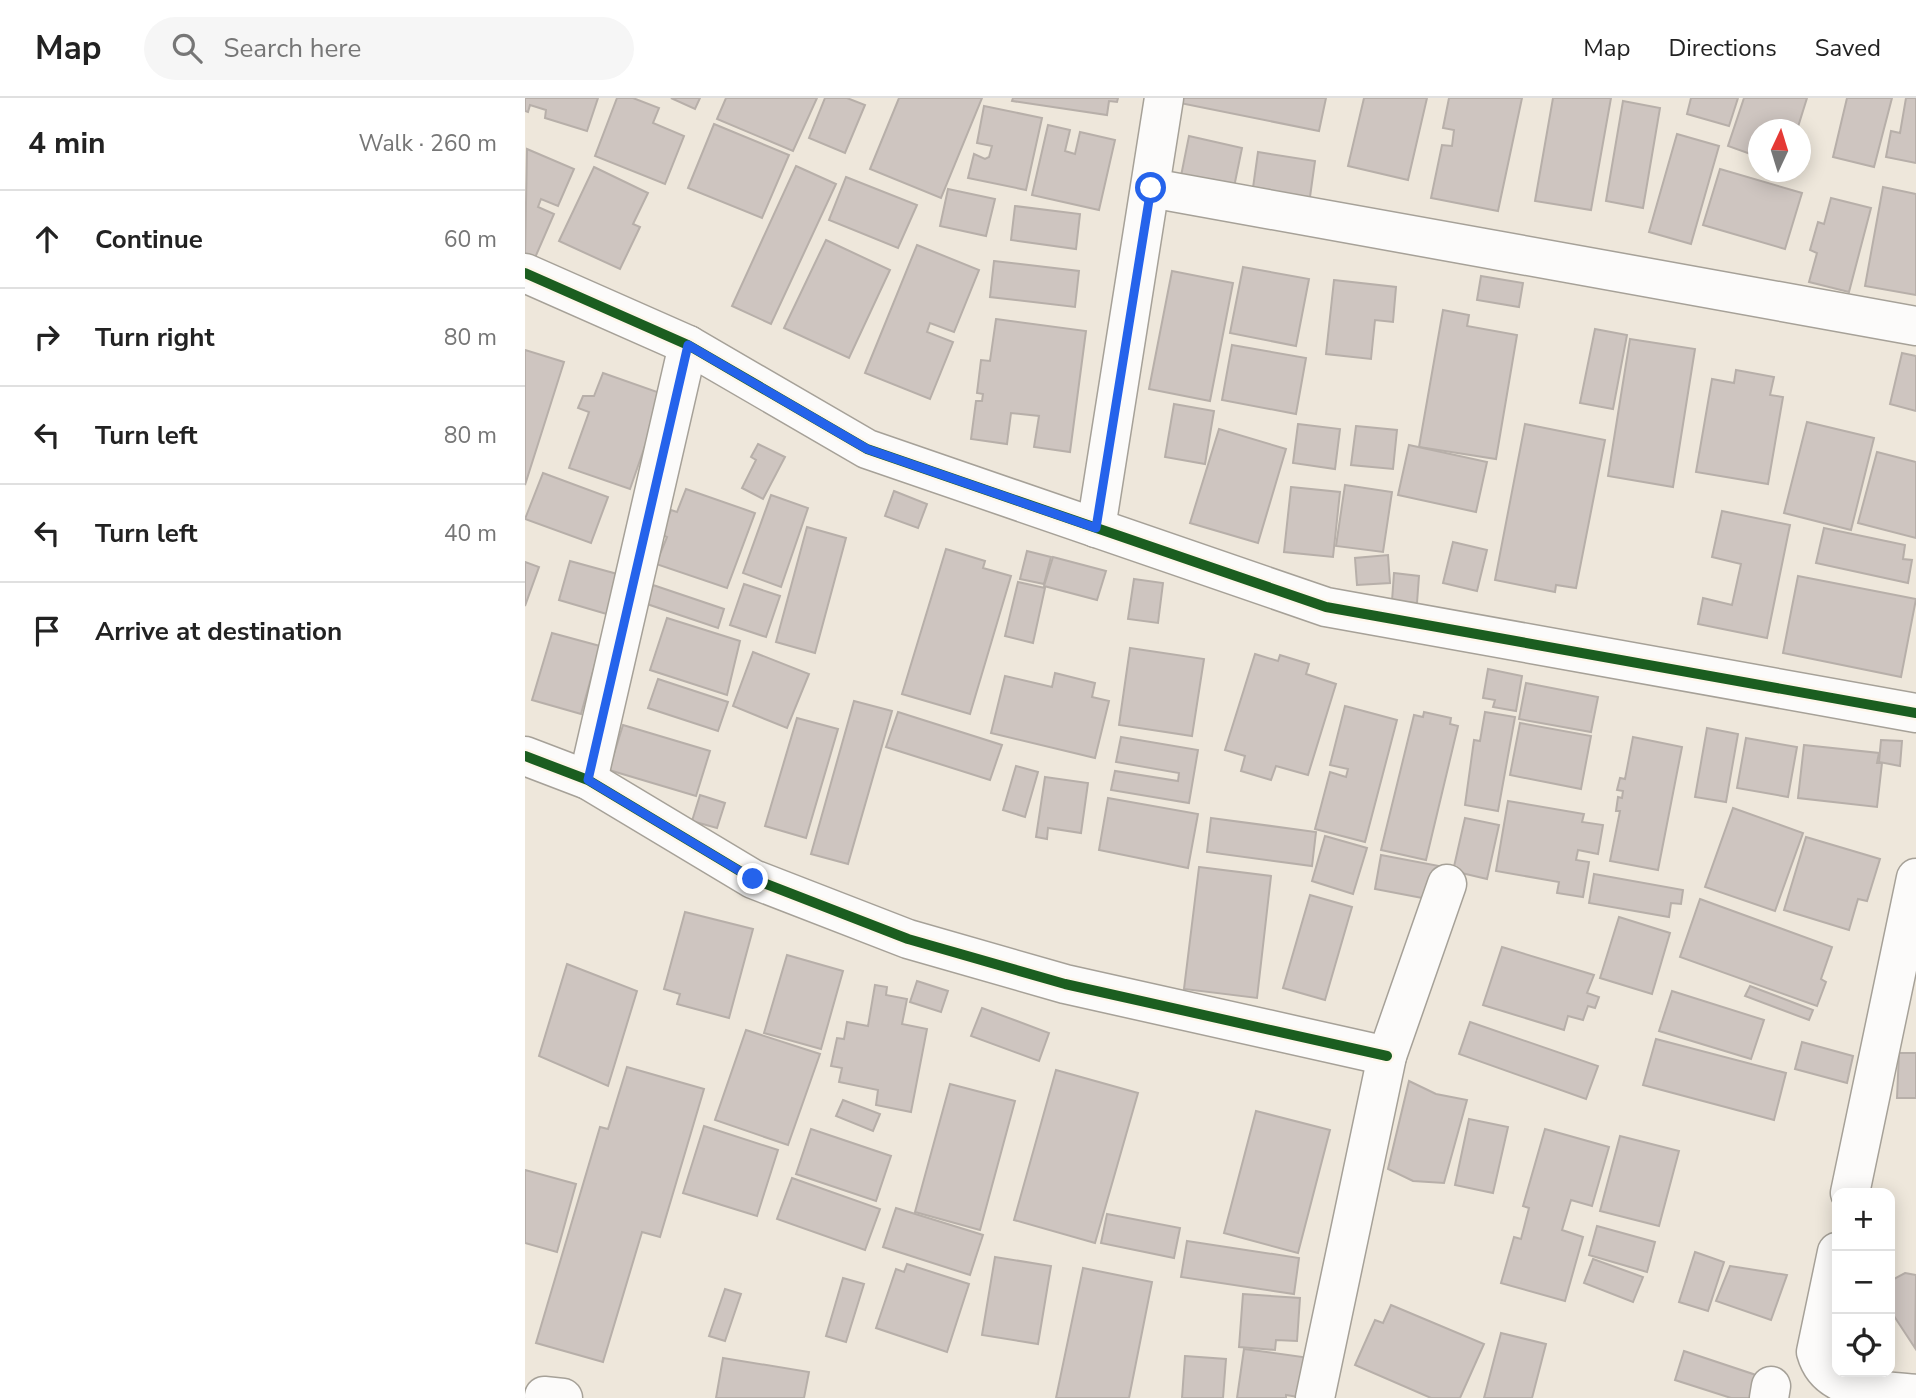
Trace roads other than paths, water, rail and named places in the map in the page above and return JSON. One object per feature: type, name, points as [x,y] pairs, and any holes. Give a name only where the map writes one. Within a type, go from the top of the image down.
[{"type":"street","points":[[1096,528],[1164,98]]},
{"type":"street","points":[[1151,188],[1916,326]]},
{"type":"street","points":[[525,273],[688,345],[867,449],[1326,607],[1916,713]]},
{"type":"street","points":[[588,780],[688,345]]},
{"type":"street","points":[[525,757],[588,780],[753,879],[908,939],[1065,984],[1387,1056]]},
{"type":"street","points":[[1851,1188],[1916,878]]},
{"type":"street","points":[[1315,1398],[1387,1056],[1447,884]]},
{"type":"street","points":[[1832,1276],[1816,1352],[1820,1366],[1830,1378],[1844,1385],[1916,1394]]}]
